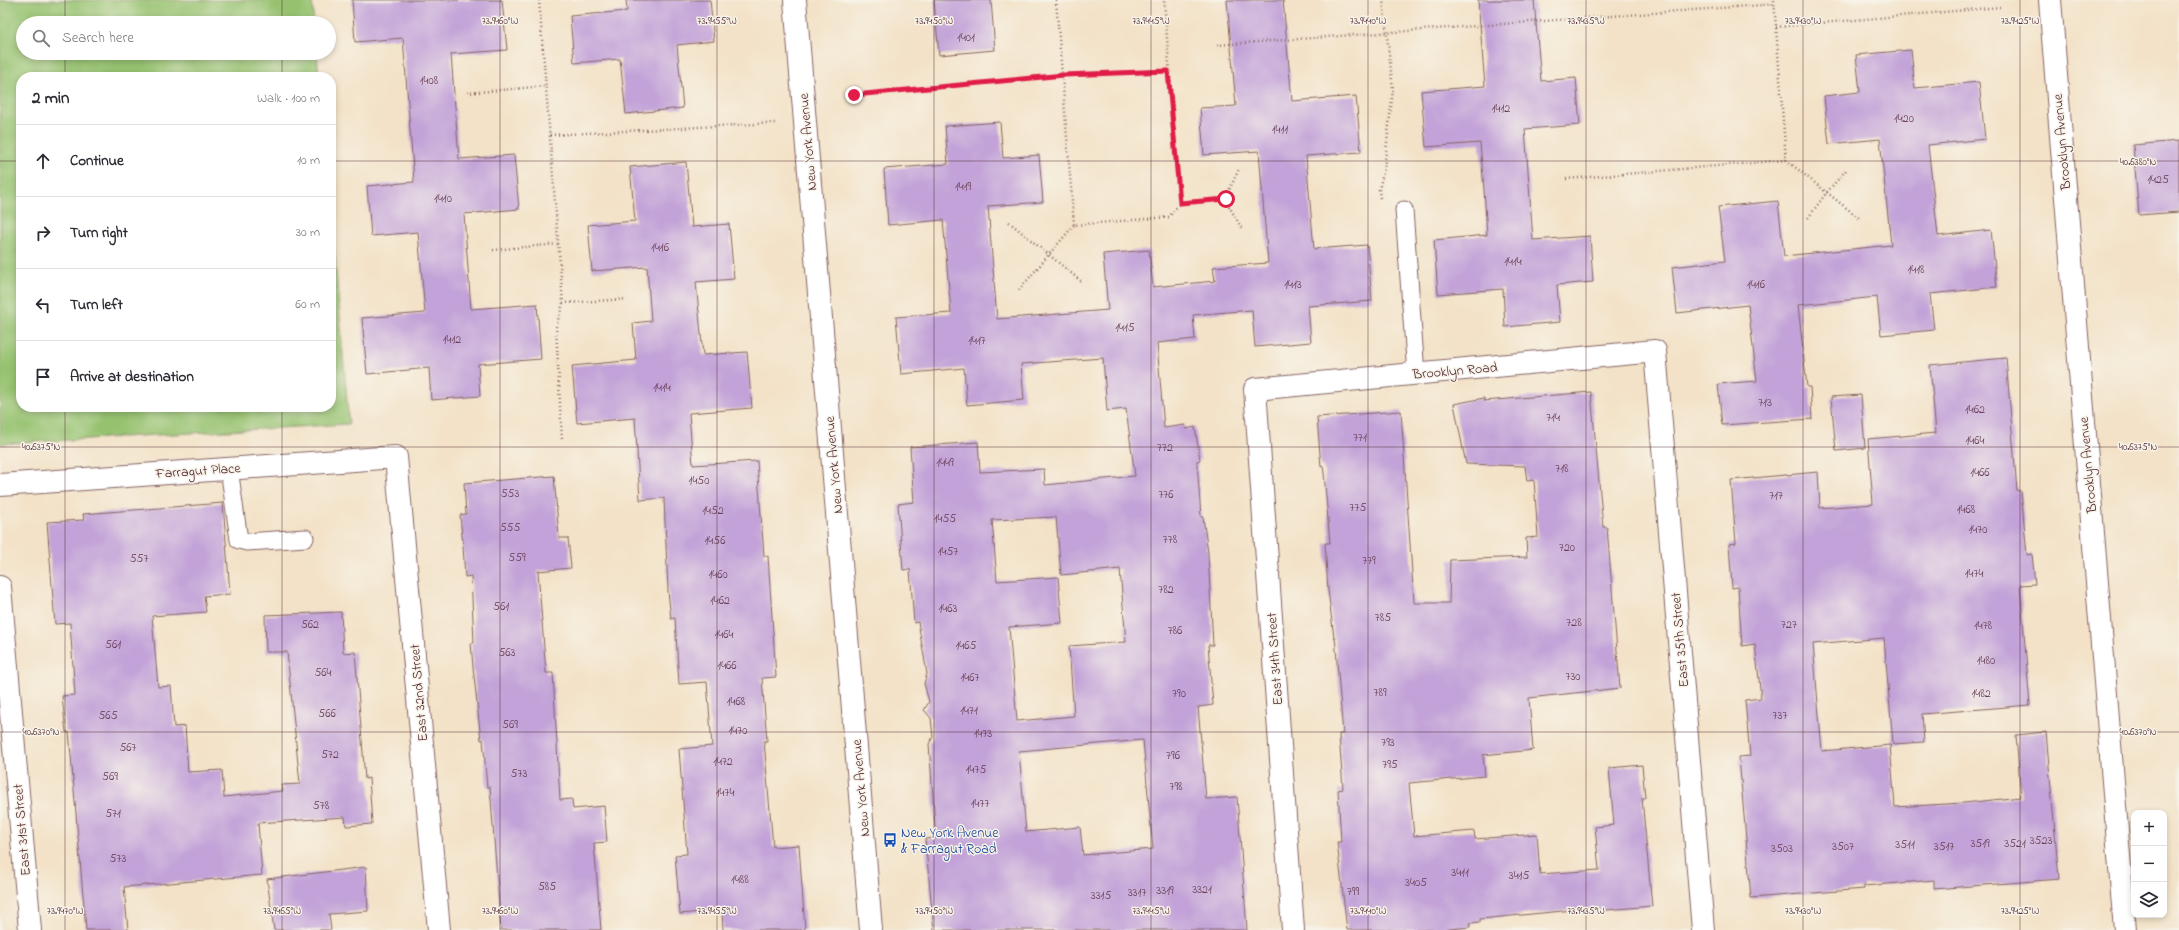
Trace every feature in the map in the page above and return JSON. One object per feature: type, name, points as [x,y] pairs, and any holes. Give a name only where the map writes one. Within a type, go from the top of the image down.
[{"type":"street","name":"New York Avenue","points":[[796,0],[871,930]]},
{"type":"street","name":"Brooklyn Avenue","points":[[2050,0],[2125,930]]},
{"type":"street","name":"Brooklyn Road","points":[[1255,389],[1655,351]]},
{"type":"street","name":"East 35th Street","points":[[1655,351],[1703,930]]},
{"type":"street","name":"East 34th Street","points":[[1255,389],[1293,930]]},
{"type":"street","name":"Farragut Place","points":[[0,485],[396,457]]},
{"type":"street","name":"East 32nd Street","points":[[396,457],[439,930]]},
{"type":"street","name":"East 31st Street","points":[[0,587],[30,930]]},
{"type":"lane","points":[[1404,210],[1416,374]]},
{"type":"lane","points":[[230,468],[239,540],[247,542],[305,538]]},
{"type":"path","points":[[539,0],[563,303],[556,327],[562,441]]},
{"type":"path","points":[[1019,290],[1074,225],[1064,75],[1056,0]]},
{"type":"path","points":[[1074,225],[1169,217],[1180,203],[1168,71],[1164,0]]},
{"type":"path","points":[[1380,206],[1379,190],[1384,169],[1393,89],[1383,0]]},
{"type":"path","points":[[1774,0],[1786,160]]},
{"type":"path","points":[[1217,45],[1386,31],[1466,28],[1774,4]]},
{"type":"path","points":[[1776,27],[2000,8]]},
{"type":"path","points":[[854,95],[1064,75],[1168,71]]},
{"type":"path","points":[[467,93],[545,86]]},
{"type":"path","points":[[550,135],[806,121]]},
{"type":"path","points":[[1566,179],[1786,160],[1859,218]]},
{"type":"path","points":[[1226,199],[1239,169]]},
{"type":"path","points":[[1808,218],[1827,192],[1847,169]]},
{"type":"path","points":[[1180,203],[1226,199]]},
{"type":"path","points":[[1226,199],[1242,229]]},
{"type":"path","points":[[1009,222],[1048,256],[1082,282]]},
{"type":"path","points":[[493,250],[558,244]]},
{"type":"path","points":[[563,303],[627,299]]},
{"type":"green space","points":[[0,0],[312,0],[313,16],[16,16],[16,60],[318,60],[319,72],[16,72],[16,412],[336,412],[336,272],[349,424],[0,444]]},
{"type":"building","points":[[352,0],[502,0],[507,50],[451,54],[459,159],[514,155],[519,209],[464,214],[471,309],[537,304],[541,359],[478,364],[480,396],[431,400],[429,368],[367,374],[362,318],[425,313],[418,232],[371,236],[367,186],[414,182],[403,38],[355,42]]},
{"type":"building","points":[[626,0],[710,0],[714,41],[677,45],[683,108],[626,114],[620,59],[574,63],[570,16],[627,11]]},
{"type":"building","points":[[934,0],[991,0],[995,50],[939,55]]},
{"type":"building","points":[[1227,0],[1283,0],[1292,101],[1356,96],[1361,152],[1306,156],[1314,249],[1367,245],[1372,301],[1308,306],[1311,342],[1255,347],[1252,310],[1193,315],[1195,339],[1157,343],[1164,428],[1185,425],[1186,429],[1195,427],[1200,460],[1197,461],[1201,517],[1203,517],[1208,553],[1213,645],[1208,645],[1213,705],[1198,707],[1206,799],[1237,797],[1247,930],[934,930],[925,839],[936,838],[929,744],[933,737],[931,718],[924,710],[929,702],[924,683],[927,674],[918,622],[914,623],[910,569],[903,570],[898,504],[914,502],[910,447],[978,442],[980,472],[1044,469],[1045,485],[1135,476],[1126,409],[1107,411],[1103,358],[1021,364],[1024,400],[967,405],[964,368],[901,374],[896,317],[951,313],[943,220],[888,225],[884,169],[948,164],[945,126],[1000,122],[1003,158],[1039,155],[1043,202],[988,206],[997,319],[1108,310],[1103,254],[1149,250],[1153,287],[1215,281],[1213,267],[1268,263],[1259,151],[1204,155],[1200,108],[1236,106]],"holes":[[[1056,517],[1061,575],[1120,569],[1126,642],[1069,646],[1074,716],[1017,721],[1009,627],[1062,623],[1058,577],[997,581],[992,520]],[[1143,740],[1153,849],[1083,855],[1080,827],[1026,832],[1019,751]]]},
{"type":"building","points":[[1478,0],[1534,0],[1541,81],[1576,78],[1580,125],[1525,129],[1533,240],[1590,236],[1593,282],[1557,285],[1560,322],[1505,327],[1503,289],[1438,294],[1434,240],[1487,235],[1484,190],[1480,143],[1426,147],[1421,91],[1485,86]]},
{"type":"building","points":[[1911,50],[1915,88],[1979,82],[1985,139],[1928,145],[1938,236],[1991,230],[1997,287],[1930,294],[1934,330],[1881,335],[1877,297],[1798,305],[1807,387],[1810,387],[1812,419],[1722,425],[1718,384],[1757,381],[1748,305],[1677,313],[1672,267],[1725,261],[1718,207],[1778,201],[1784,256],[1891,245],[1880,139],[1829,144],[1824,96],[1860,92],[1856,55]]},
{"type":"building","points":[[2179,141],[2179,212],[2139,215],[2133,145]]},
{"type":"building","points":[[686,162],[692,227],[729,224],[734,279],[696,282],[703,355],[747,352],[752,408],[689,413],[693,465],[757,461],[764,556],[768,556],[776,677],[762,678],[767,741],[764,741],[773,847],[799,845],[805,930],[723,930],[722,910],[680,914],[675,855],[687,854],[679,749],[712,746],[707,682],[679,684],[675,618],[671,619],[668,591],[664,498],[640,500],[635,418],[577,423],[572,366],[636,360],[633,323],[651,321],[647,267],[592,271],[588,225],[635,221],[630,167]]},
{"type":"building","points":[[2006,358],[2017,491],[2021,491],[2027,555],[2032,554],[2035,584],[2020,585],[2030,705],[1922,714],[1924,742],[1893,744],[1884,638],[1813,644],[1822,751],[1890,745],[1895,807],[1964,803],[2021,797],[2016,735],[2046,732],[2059,879],[1934,889],[1934,880],[1864,886],[1864,889],[1751,898],[1739,757],[1750,756],[1745,700],[1761,698],[1755,644],[1742,646],[1738,587],[1732,588],[1729,544],[1736,543],[1731,480],[1818,472],[1820,508],[1873,504],[1868,439],[1936,433],[1930,365]]},
{"type":"building","points":[[1591,392],[1603,527],[1607,527],[1620,688],[1529,698],[1533,750],[1483,755],[1485,776],[1409,783],[1414,836],[1474,831],[1475,839],[1537,834],[1540,874],[1599,870],[1595,827],[1614,825],[1609,768],[1642,765],[1645,798],[1642,798],[1652,906],[1595,911],[1594,908],[1480,919],[1480,922],[1470,923],[1470,927],[1441,930],[1347,930],[1337,842],[1341,842],[1338,790],[1343,789],[1339,734],[1343,734],[1335,637],[1334,638],[1328,590],[1325,543],[1330,543],[1324,473],[1323,466],[1321,467],[1317,417],[1401,411],[1414,603],[1449,603],[1450,560],[1527,557],[1526,538],[1538,537],[1534,480],[1527,481],[1525,466],[1466,464],[1454,404],[1484,398],[1484,401]]},
{"type":"building","points":[[1861,395],[1865,448],[1836,451],[1831,397]]},
{"type":"building","points":[[554,476],[559,538],[568,538],[571,568],[538,571],[546,673],[553,673],[560,800],[572,799],[573,809],[604,806],[607,842],[594,843],[601,930],[501,930],[490,787],[487,787],[483,739],[481,740],[473,667],[471,643],[474,643],[471,576],[465,577],[460,515],[466,514],[464,483]]},
{"type":"building","points":[[223,503],[230,594],[204,596],[206,612],[152,616],[158,687],[171,686],[174,727],[185,726],[188,772],[222,770],[224,797],[283,791],[282,785],[300,784],[287,652],[266,652],[265,615],[341,612],[343,653],[355,652],[365,779],[369,778],[372,824],[346,826],[345,817],[258,823],[262,875],[124,887],[128,930],[86,930],[69,732],[66,732],[62,696],[75,695],[70,623],[55,624],[47,522],[84,520],[83,514]]},
{"type":"building","points":[[366,867],[368,911],[329,914],[331,930],[274,930],[267,879]]},
{"type":"place","name":"New York Avenue & Farragut Road","points":[[890,840]]},
{"type":"route","points":[[854,95],[1064,75],[1168,71],[1180,203],[1226,199]]}]
